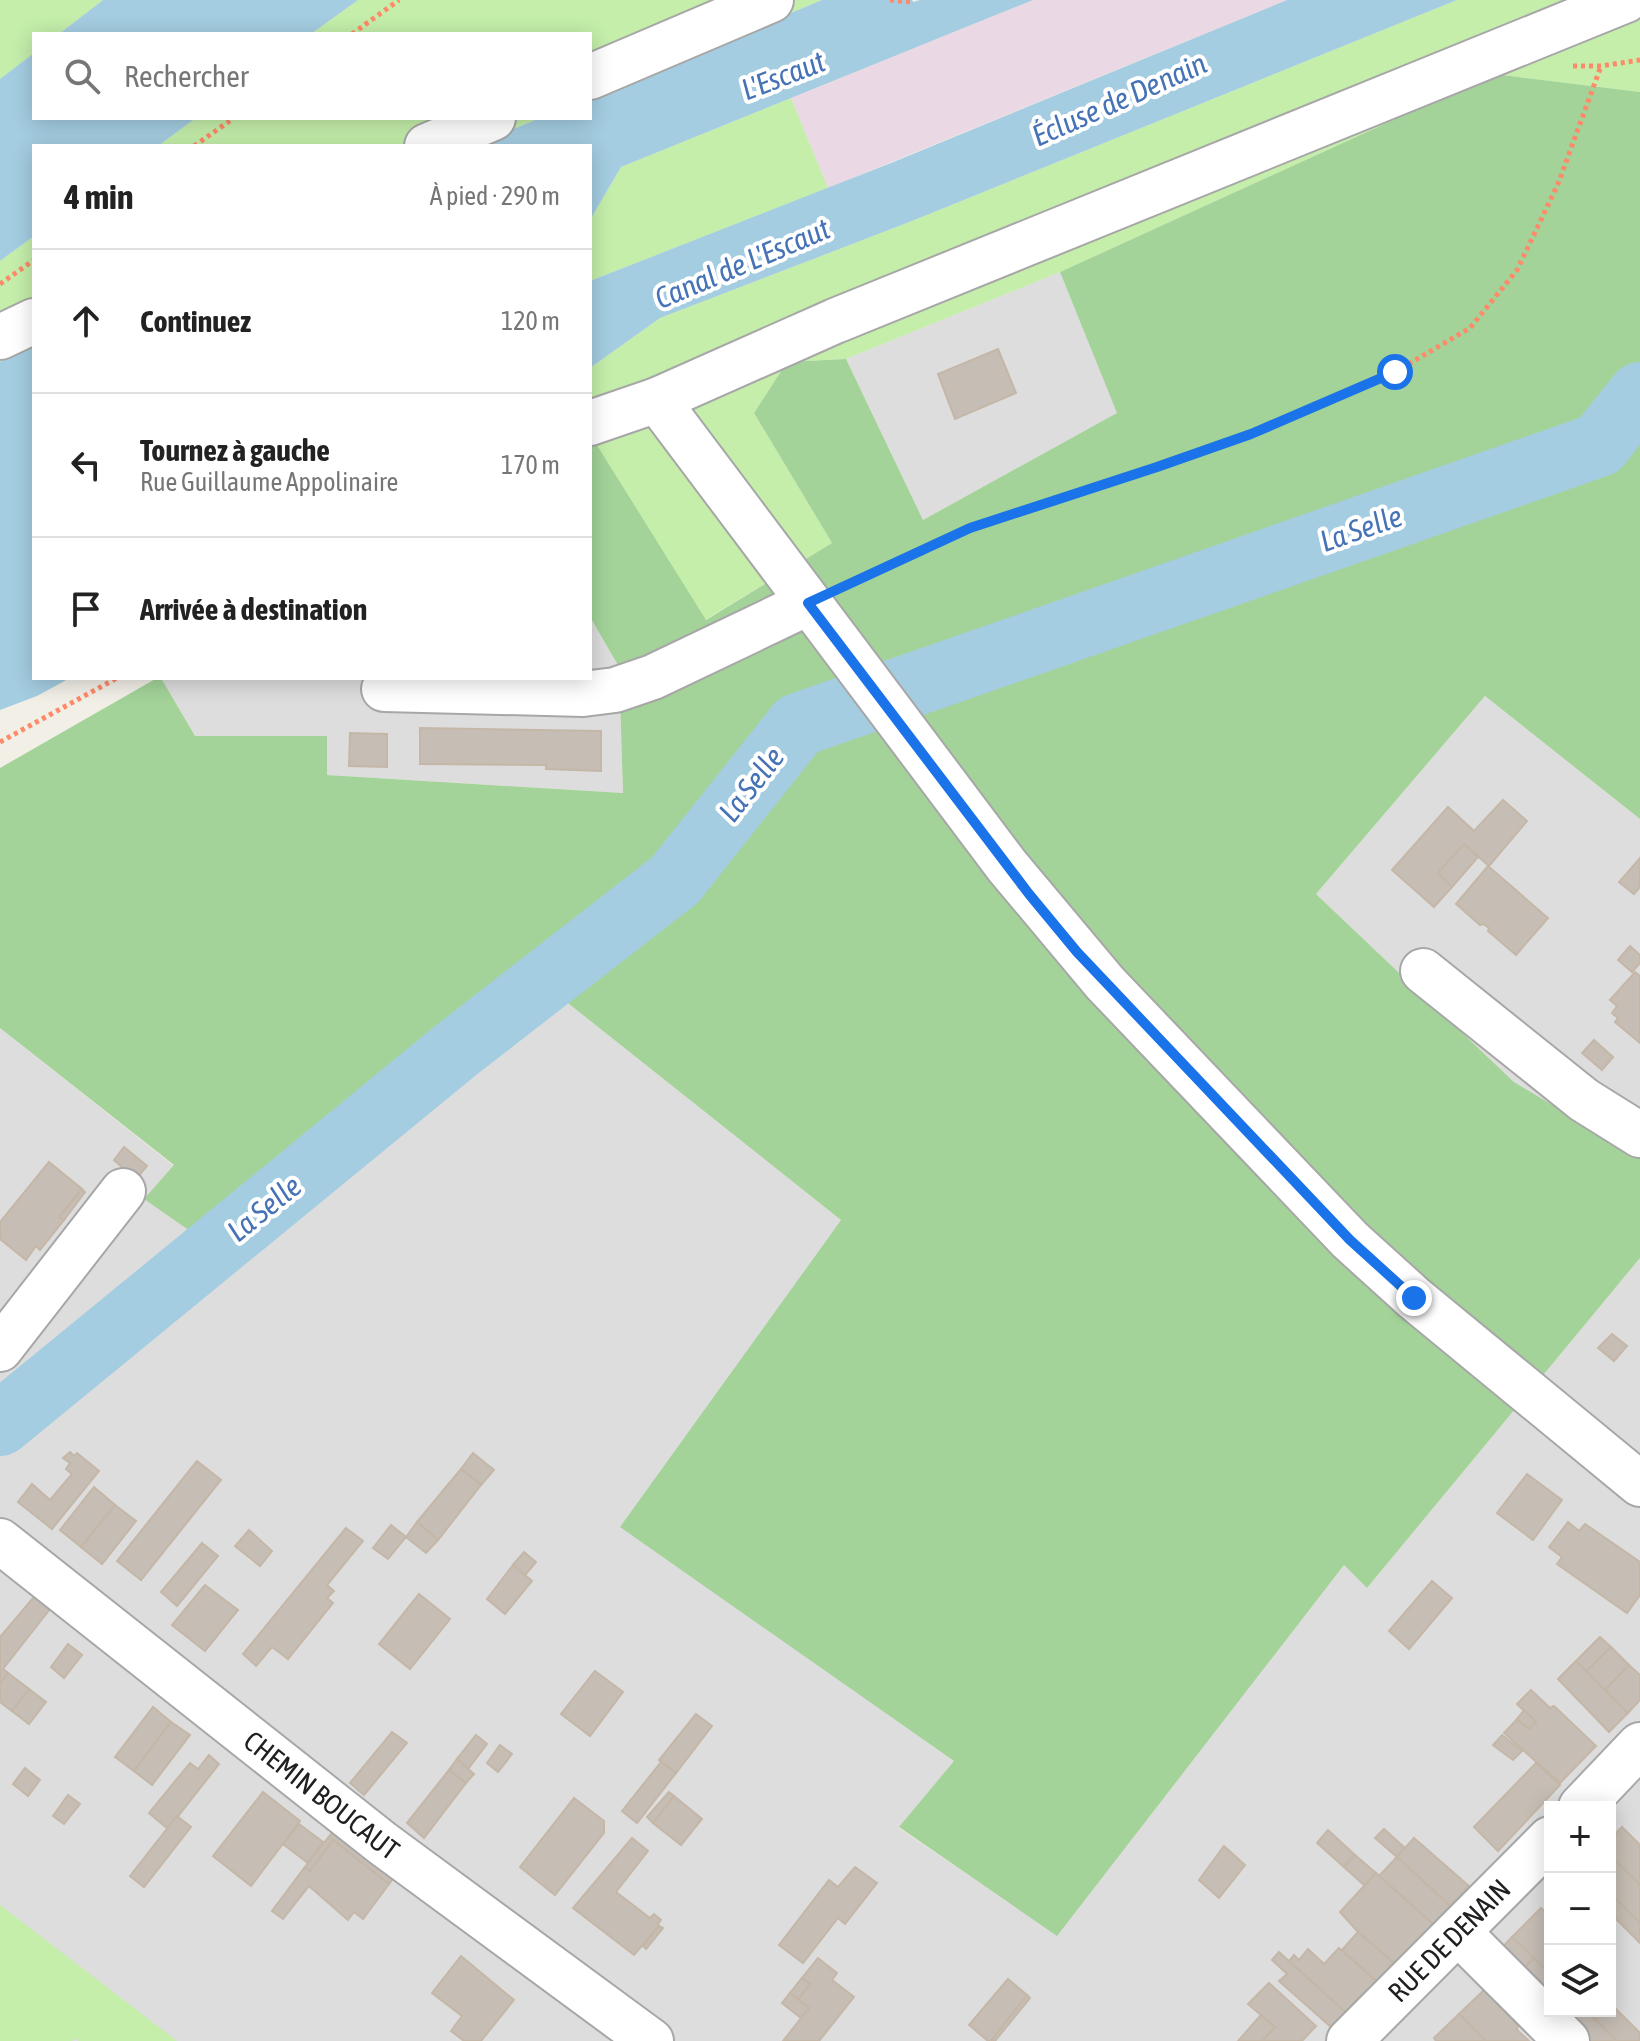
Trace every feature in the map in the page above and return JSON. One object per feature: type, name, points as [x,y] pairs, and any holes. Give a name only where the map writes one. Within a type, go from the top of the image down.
[{"type":"street","points":[[592,76],[771,0]]},
{"type":"street","points":[[592,422],[657,400],[835,321],[1626,0]]},
{"type":"street","points":[[432,144],[488,120]]},
{"type":"street","points":[[0,337],[32,322]]},
{"type":"street","points":[[657,400],[1022,885],[1077,952],[1350,1240],[1414,1298],[1640,1484]]},
{"type":"street","points":[[384,689],[583,694],[615,690],[653,677],[808,603]]},
{"type":"street","points":[[1423,971],[1584,1100],[1640,1135]]},
{"type":"street","points":[[0,1349],[123,1191]]},
{"type":"street","name":"CHEMIN BOUCAUT","points":[[0,1541],[382,1843],[651,2041]]},
{"type":"street","points":[[1587,1801],[1640,1745]]},
{"type":"street","name":"RUE DE DENAIN","points":[[1349,2041],[1544,1845]]},
{"type":"street","points":[[1459,1933],[1567,2041]]},
{"type":"path","points":[[355,32],[399,0]]},
{"type":"path","points":[[890,0],[913,2]]},
{"type":"path","points":[[808,603],[970,528],[1251,434],[1395,372],[1470,328],[1517,270],[1558,184],[1601,66],[1640,60]]},
{"type":"path","points":[[197,144],[231,120]]},
{"type":"path","points":[[0,284],[32,261]]},
{"type":"path","points":[[0,742],[113,680]]},
{"type":"shaded area","points":[[1033,0],[1287,0],[828,188],[791,98]]},
{"type":"shaded area","points":[[1060,272],[1118,413],[923,520],[846,359]]},
{"type":"shaded area","points":[[592,620],[619,667],[623,793],[327,775],[327,736],[195,736],[162,680],[592,680]]},
{"type":"shaded area","points":[[1485,696],[1640,819],[1640,1157],[1514,1082],[1316,894]]},
{"type":"shaded area","points":[[559,996],[841,1220],[621,1527],[954,1761],[899,1828],[1057,1935],[1344,1565],[1367,1588],[1640,1258],[1640,2041],[0,2041],[0,1028],[174,1166],[145,1199],[236,1263]]},
{"type":"green space","points":[[0,0],[103,0],[62,32],[32,32],[32,55],[0,79]]},
{"type":"green space","points":[[358,0],[822,0],[592,96],[592,32],[314,32]]},
{"type":"green space","points":[[1457,0],[1640,0],[1640,92],[1494,74],[1060,272],[846,359],[787,362],[754,413],[832,543],[705,620],[592,437],[592,367],[660,318],[912,221]]},
{"type":"green space","points":[[1494,74],[1640,92],[1640,819],[1485,696],[1316,894],[1514,1082],[1640,1157],[1640,1258],[1367,1588],[1344,1565],[1057,1936],[899,1827],[954,1761],[620,1527],[841,1220],[559,996],[236,1263],[144,1199],[174,1165],[0,1028],[0,768],[154,680],[162,680],[195,736],[327,736],[327,775],[623,793],[619,667],[592,620],[592,437],[706,620],[832,543],[754,413],[787,362],[846,359],[923,520],[1117,413],[1060,272]]},
{"type":"green space","points":[[791,98],[828,188],[592,280],[592,217],[621,167]]},
{"type":"green space","points":[[193,120],[535,120],[478,144],[161,144]]},
{"type":"green space","points":[[32,237],[32,346],[0,362],[0,261]]},
{"type":"green space","points":[[0,1905],[177,2041],[79,2041],[75,2038],[72,2041],[0,2041]]},
{"type":"water","points":[[103,0],[358,0],[314,32],[62,32]]},
{"type":"water","name":"L'Escaut","points":[[822,0],[1033,0],[621,167],[592,217],[592,144],[478,144],[535,120],[592,120],[592,96]]},
{"type":"water","points":[[1287,0],[1457,0],[912,221],[660,318],[592,367],[592,280],[891,163]]},
{"type":"water","points":[[32,55],[32,120],[193,120],[161,144],[32,144],[32,237],[0,261],[0,79]]},
{"type":"water","points":[[32,346],[32,680],[66,680],[37,696],[0,710],[0,362]]},
{"type":"building","points":[[998,349],[1016,393],[955,419],[938,374]]},
{"type":"building","points":[[420,728],[601,731],[601,771],[546,769],[546,765],[420,764]]},
{"type":"building","points":[[350,733],[387,734],[387,767],[349,766]]},
{"type":"building","points":[[1503,800],[1527,821],[1489,866],[1464,844],[1438,873],[1452,887],[1434,907],[1392,870],[1448,807],[1474,831]]},
{"type":"building","points":[[1464,844],[1478,857],[1452,887],[1438,873]]},
{"type":"building","points":[[1640,858],[1640,887],[1634,894],[1619,882]]},
{"type":"building","points":[[1488,866],[1548,918],[1516,955],[1488,931],[1489,928],[1480,925],[1456,904]]},
{"type":"building","points":[[1630,946],[1640,955],[1640,963],[1632,972],[1618,960]]},
{"type":"building","points":[[1635,972],[1640,976],[1640,1043],[1615,1022],[1618,1018],[1612,1013],[1617,1006],[1610,1000]]},
{"type":"building","points":[[1594,1040],[1613,1057],[1602,1070],[1582,1053]]},
{"type":"building","points":[[124,1147],[147,1166],[136,1179],[114,1160]]},
{"type":"building","points":[[49,1162],[82,1189],[59,1217],[64,1220],[40,1250],[36,1246],[26,1260],[0,1239],[0,1222]]},
{"type":"building","points":[[82,1189],[85,1192],[64,1220],[59,1217]]},
{"type":"building","points":[[1612,1334],[1627,1346],[1614,1361],[1598,1348]]},
{"type":"building","points":[[70,1452],[74,1456],[77,1453],[99,1471],[52,1529],[18,1502],[32,1484],[50,1500],[72,1474],[66,1469],[70,1463],[63,1458]]},
{"type":"building","points":[[473,1453],[494,1470],[481,1485],[461,1469]]},
{"type":"building","points":[[197,1461],[221,1480],[141,1580],[117,1561]]},
{"type":"building","points":[[461,1469],[481,1485],[438,1540],[417,1522]]},
{"type":"building","points":[[1527,1474],[1562,1500],[1533,1540],[1497,1513]]},
{"type":"building","points":[[94,1487],[115,1505],[81,1547],[60,1530]]},
{"type":"building","points":[[115,1505],[136,1521],[102,1564],[81,1547]]},
{"type":"building","points":[[417,1522],[438,1540],[426,1553],[406,1537]]},
{"type":"building","points":[[1568,1522],[1579,1531],[1585,1524],[1640,1562],[1640,1595],[1627,1613],[1557,1564],[1562,1557],[1549,1547]]},
{"type":"building","points":[[391,1525],[406,1537],[388,1559],[373,1548]]},
{"type":"building","points":[[346,1528],[363,1541],[327,1585],[334,1591],[327,1598],[333,1603],[288,1659],[272,1647],[256,1666],[243,1654]]},
{"type":"building","points":[[249,1530],[272,1551],[260,1566],[235,1546]]},
{"type":"building","points":[[202,1543],[218,1556],[177,1606],[161,1592]]},
{"type":"building","points":[[524,1552],[536,1562],[525,1575],[513,1565]]},
{"type":"building","points":[[513,1565],[532,1581],[505,1614],[487,1599]]},
{"type":"building","points":[[1432,1581],[1452,1598],[1409,1649],[1389,1631]]},
{"type":"building","points":[[205,1585],[238,1610],[205,1651],[172,1625]]},
{"type":"building","points":[[38,1592],[54,1604],[3,1669],[8,1673],[0,1684],[0,1637]]},
{"type":"building","points":[[419,1594],[450,1619],[410,1669],[379,1644]]},
{"type":"building","points":[[1600,1637],[1611,1647],[1586,1672],[1576,1661]]},
{"type":"building","points":[[68,1644],[82,1655],[64,1678],[51,1667]]},
{"type":"building","points":[[1611,1647],[1629,1665],[1605,1690],[1586,1672]]},
{"type":"building","points":[[1576,1661],[1628,1713],[1609,1732],[1558,1679]]},
{"type":"building","points":[[1629,1665],[1640,1675],[1640,1700],[1628,1713],[1605,1690]]},
{"type":"building","points":[[595,1671],[623,1692],[590,1736],[561,1714]]},
{"type":"building","points":[[8,1673],[29,1689],[12,1711],[0,1702],[0,1684]]},
{"type":"building","points":[[29,1689],[46,1702],[29,1724],[12,1711]]},
{"type":"building","points":[[1531,1690],[1550,1708],[1554,1706],[1596,1746],[1560,1783],[1504,1733],[1517,1719],[1529,1729],[1536,1722],[1517,1704]]},
{"type":"building","points":[[153,1707],[171,1722],[134,1771],[115,1757]]},
{"type":"building","points":[[1524,1710],[1536,1722],[1529,1729],[1517,1719]]},
{"type":"building","points":[[696,1714],[712,1726],[676,1773],[659,1760]]},
{"type":"building","points":[[171,1722],[190,1735],[152,1785],[134,1771]]},
{"type":"building","points":[[392,1732],[407,1743],[364,1795],[350,1783]]},
{"type":"building","points":[[476,1735],[487,1744],[468,1769],[457,1759]]},
{"type":"building","points":[[1502,1735],[1522,1751],[1513,1760],[1493,1745]]},
{"type":"building","points":[[500,1745],[512,1754],[498,1772],[487,1763]]},
{"type":"building","points":[[209,1755],[219,1764],[168,1829],[149,1813],[190,1763],[198,1769]]},
{"type":"building","points":[[457,1759],[474,1774],[466,1783],[449,1770]]},
{"type":"building","points":[[661,1762],[676,1773],[637,1823],[622,1811]]},
{"type":"building","points":[[1536,1763],[1560,1785],[1498,1851],[1474,1827]]},
{"type":"building","points":[[25,1768],[40,1780],[28,1796],[13,1784]]},
{"type":"building","points":[[449,1770],[466,1783],[424,1838],[407,1823]]},
{"type":"building","points":[[263,1792],[300,1821],[251,1886],[213,1856]]},
{"type":"building","points":[[669,1792],[674,1796],[653,1823],[647,1817]]},
{"type":"building","points":[[68,1795],[80,1804],[64,1824],[53,1816]]},
{"type":"building","points":[[674,1796],[702,1819],[681,1845],[653,1823]]},
{"type":"building","points":[[574,1798],[604,1821],[604,1833],[555,1895],[520,1867]]},
{"type":"building","points":[[177,1816],[191,1827],[144,1887],[130,1876]]},
{"type":"building","points":[[299,1824],[323,1842],[308,1863],[283,1844]]},
{"type":"building","points":[[339,1824],[399,1871],[389,1884],[333,1840],[310,1871],[305,1867]]},
{"type":"building","points":[[1622,1827],[1640,1845],[1640,1885],[1616,1861],[1616,1833]]},
{"type":"building","points":[[1384,1829],[1405,1848],[1397,1857],[1375,1838]]},
{"type":"building","points":[[1328,1830],[1355,1855],[1344,1867],[1317,1843]]},
{"type":"building","points":[[632,1838],[648,1851],[616,1892],[650,1918],[654,1914],[661,1920],[634,1955],[573,1908]]},
{"type":"building","points":[[1414,1838],[1469,1886],[1450,1906],[1397,1857]]},
{"type":"building","points":[[333,1840],[389,1884],[363,1919],[354,1912],[348,1920],[309,1886],[283,1919],[272,1911],[305,1867],[310,1871]]},
{"type":"building","points":[[1224,1846],[1245,1865],[1219,1898],[1199,1880]]},
{"type":"building","points":[[1355,1855],[1376,1873],[1365,1886],[1344,1867]]},
{"type":"building","points":[[1397,1857],[1450,1906],[1433,1924],[1379,1876]]},
{"type":"building","points":[[1616,1861],[1640,1885],[1640,1923],[1616,1899]]},
{"type":"building","points":[[855,1867],[877,1883],[845,1924],[838,1918],[803,1963],[779,1945],[829,1880],[838,1887]]},
{"type":"building","points":[[1376,1873],[1433,1924],[1394,1963],[1340,1912]]},
{"type":"building","points":[[1616,1899],[1640,1923],[1640,1943],[1616,1919]]},
{"type":"building","points":[[1541,1908],[1544,1911],[1544,1968],[1512,1937]]},
{"type":"building","points":[[659,1926],[663,1928],[646,1949],[643,1946]]},
{"type":"building","points":[[1358,1932],[1394,1963],[1376,1981],[1342,1950]]},
{"type":"building","points":[[1512,1937],[1534,1958],[1520,1972],[1499,1951]]},
{"type":"building","points":[[1339,1948],[1376,1981],[1345,2012],[1289,1961],[1294,1955],[1299,1960],[1308,1949],[1324,1964]]},
{"type":"building","points":[[1279,1952],[1345,2012],[1331,2027],[1279,1981],[1287,1974],[1272,1960]]},
{"type":"building","points":[[461,1956],[514,2000],[481,2041],[464,2041],[451,2031],[462,2016],[432,1993]]},
{"type":"building","points":[[818,1958],[837,1973],[832,1980],[854,1997],[819,2041],[783,2041],[809,2008],[798,1999],[810,1984],[802,1978]]},
{"type":"building","points":[[1534,1958],[1544,1968],[1544,1997],[1520,1972]]},
{"type":"building","points":[[802,1978],[810,1984],[798,1999],[790,1993]]},
{"type":"building","points":[[1008,1979],[1027,1995],[988,2041],[969,2025]]},
{"type":"building","points":[[1269,1983],[1316,2026],[1302,2041],[1262,2041],[1275,2027],[1248,2004]]},
{"type":"building","points":[[1484,1990],[1529,2041],[1486,2041],[1459,2014]]},
{"type":"building","points":[[790,1993],[809,2008],[801,2018],[782,2003]]},
{"type":"building","points":[[1027,1995],[1030,1998],[995,2041],[991,2041]]},
{"type":"building","points":[[1616,2009],[1640,2033],[1640,2041],[1617,2041],[1595,2019],[1616,2017]]},
{"type":"building","points":[[1459,2014],[1486,2041],[1436,2041],[1434,2038]]},
{"type":"building","points":[[1261,2015],[1275,2027],[1262,2041],[1238,2041]]},
{"type":"building","points":[[1564,2017],[1593,2017],[1617,2041],[1588,2041]]},
{"type":"waterway","name":"La Selle","points":[[0,1424],[455,1051],[675,880],[798,725],[1599,445],[1640,394]]},
{"type":"route","points":[[1395,372],[1251,434],[970,528],[808,603],[1029,894],[1077,952],[1350,1240],[1414,1298]]},
{"type":"water label","name":"Écluse de Denain","points":[[1119,99]]},
{"type":"water label","name":"Canal de L'Escaut","points":[[742,263]]}]
